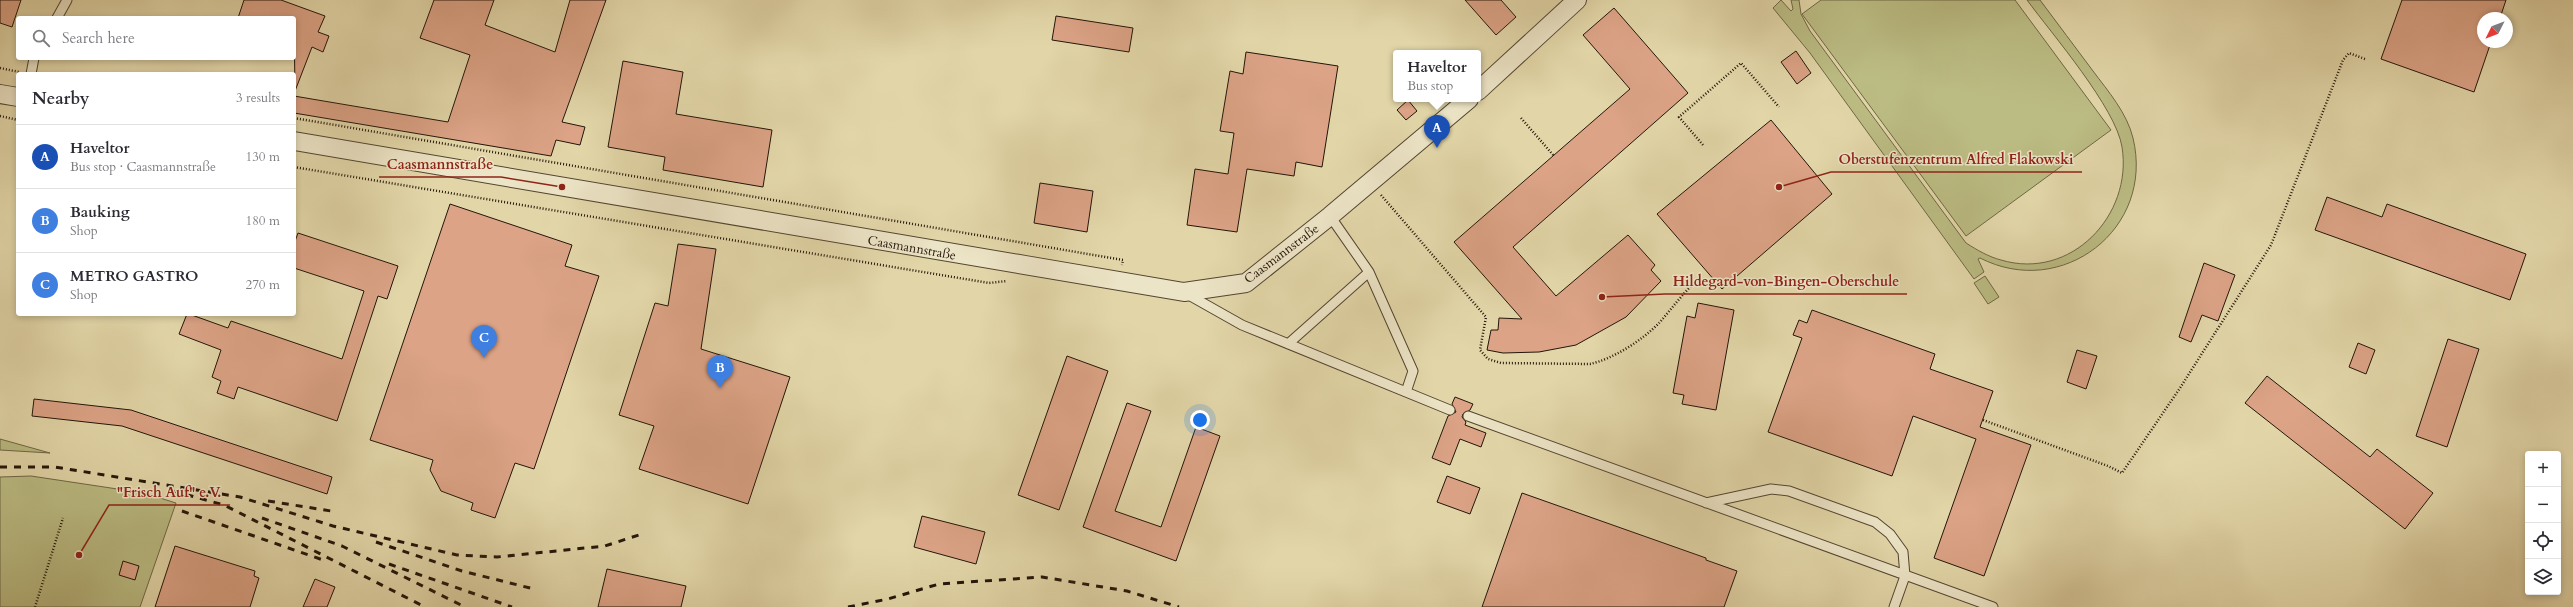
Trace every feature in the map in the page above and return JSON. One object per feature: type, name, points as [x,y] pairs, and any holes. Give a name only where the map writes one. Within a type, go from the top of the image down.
[{"type":"street","points":[[1481,88],[1577,0]]},
{"type":"street","points":[[0,94],[16,97]]},
{"type":"street","name":"Caasmannstraße","points":[[296,141],[1184,292],[1246,283],[1330,216],[1465,102]]},
{"type":"lane","points":[[57,16],[67,0]]},
{"type":"lane","points":[[30,72],[34,60]]},
{"type":"lane","points":[[1330,216],[1369,272],[1413,371],[1406,392]]},
{"type":"lane","points":[[1288,344],[1369,272]]},
{"type":"lane","points":[[1184,292],[1242,324],[1450,410]]},
{"type":"lane","points":[[1468,416],[1993,607]]},
{"type":"lane","points":[[1706,503],[1771,490],[1789,491],[1875,522],[1890,534],[1903,552],[1905,576],[1894,607]]},
{"type":"path","points":[[1983,420],[2108,466],[2122,473],[2184,382],[2271,245],[2343,60],[2349,53],[2365,59]]},
{"type":"path","points":[[1703,145],[1679,117],[1741,63],[1779,107]]},
{"type":"path","points":[[0,68],[20,72]]},
{"type":"path","points":[[0,116],[16,120]]},
{"type":"path","points":[[296,118],[1123,260],[1120,282]]},
{"type":"path","points":[[1521,118],[1554,156]]},
{"type":"path","points":[[296,167],[995,284],[1013,280]]},
{"type":"path","points":[[1378,192],[1486,317],[1480,350],[1488,359],[1501,363],[1590,364],[1601,362],[1642,336],[1660,322],[1680,295],[1699,278]]},
{"type":"path","points":[[535,207],[540,203]]},
{"type":"path","points":[[34,607],[63,518]]},
{"type":"green space","points":[[1781,0],[1791,11],[1793,9],[1791,0],[1799,0],[1801,14],[1810,31],[1966,243],[1997,259],[2027,264],[2051,261],[2073,251],[2092,237],[2107,218],[2118,196],[2123,172],[2122,147],[2117,131],[2108,112],[2082,72],[2027,0],[2040,0],[2111,94],[2122,111],[2130,129],[2133,138],[2136,171],[2130,201],[2116,227],[2096,248],[2070,262],[2042,270],[2011,269],[1980,258],[1978,259],[1984,272],[1974,279],[1810,53],[1773,8]]},
{"type":"green space","points":[[1821,0],[2015,0],[2111,130],[1966,236],[1802,14]]},
{"type":"green space","points":[[1985,276],[1999,297],[1988,304],[1974,283]]},
{"type":"green space","points":[[0,439],[50,453],[0,450]]},
{"type":"green space","points":[[31,476],[144,493],[176,503],[140,607],[0,607],[0,477]]},
{"type":"building","points":[[0,0],[21,0],[12,27],[0,23]]},
{"type":"building","points":[[244,0],[281,0],[325,16],[318,32],[329,36],[323,52],[312,47],[296,88],[295,60],[296,60],[296,16],[239,16]]},
{"type":"building","points":[[434,0],[494,0],[485,25],[555,52],[570,0],[606,0],[562,122],[585,127],[580,145],[556,140],[551,156],[296,113],[296,96],[448,122],[470,55],[420,38]]},
{"type":"building","points":[[1465,0],[1501,0],[1516,17],[1496,35]]},
{"type":"building","points":[[2402,0],[2506,0],[2502,12],[2477,12],[2477,48],[2489,48],[2474,92],[2381,59]]},
{"type":"building","points":[[1614,8],[1688,93],[1513,247],[1556,296],[1628,235],[1655,265],[1651,270],[1661,281],[1626,317],[1576,345],[1539,352],[1503,353],[1487,350],[1491,330],[1498,330],[1499,318],[1522,319],[1454,242],[1630,89],[1583,35]]},
{"type":"building","points":[[1056,16],[1133,28],[1129,52],[1052,40]]},
{"type":"building","points":[[1796,51],[1811,73],[1797,84],[1781,62]]},
{"type":"building","points":[[1246,52],[1338,66],[1322,167],[1296,162],[1294,176],[1247,169],[1237,232],[1187,225],[1195,169],[1228,174],[1234,133],[1220,131],[1230,71],[1243,74]]},
{"type":"building","points":[[623,61],[683,72],[676,114],[772,130],[763,187],[663,170],[665,157],[608,147]]},
{"type":"building","points":[[1406,102],[1410,102],[1417,111],[1406,120],[1397,110]]},
{"type":"building","points":[[1771,120],[1832,194],[1722,289],[1657,214]]},
{"type":"building","points":[[1040,183],[1093,191],[1087,232],[1034,223]]},
{"type":"building","points":[[2327,197],[2382,217],[2387,204],[2526,254],[2510,300],[2315,230]]},
{"type":"building","points":[[450,204],[572,245],[565,266],[599,276],[534,469],[515,463],[495,518],[471,510],[473,503],[441,491],[430,470],[433,460],[370,440]]},
{"type":"building","points":[[298,233],[398,266],[387,299],[378,296],[337,421],[238,387],[234,399],[217,393],[221,381],[212,377],[221,350],[179,334],[186,316],[195,316],[228,328],[231,321],[342,359],[364,291],[296,269],[296,238]]},
{"type":"building","points":[[678,244],[716,249],[701,349],[790,377],[748,504],[639,469],[654,426],[619,415],[655,303],[668,306]]},
{"type":"building","points":[[2204,263],[2235,275],[2218,321],[2202,315],[2191,342],[2179,337]]},
{"type":"building","points":[[1698,303],[1734,310],[1716,410],[1682,404],[1684,395],[1673,393],[1687,316],[1695,318]]},
{"type":"building","points":[[1812,310],[1935,354],[1930,369],[1993,391],[1980,427],[2031,445],[1984,576],[1934,558],[1976,439],[1913,416],[1892,476],[1768,432],[1802,338],[1793,335],[1799,320],[1807,323]]},
{"type":"building","points":[[2448,339],[2479,349],[2447,447],[2416,436]]},
{"type":"building","points":[[2358,343],[2375,350],[2366,374],[2349,367]]},
{"type":"building","points":[[2077,350],[2097,356],[2086,389],[2067,382]]},
{"type":"building","points":[[1067,356],[1108,371],[1059,510],[1018,495]]},
{"type":"building","points":[[2267,376],[2370,457],[2377,449],[2433,493],[2405,529],[2245,403]]},
{"type":"building","points":[[1455,397],[1473,404],[1470,410],[1463,414],[1462,417],[1466,422],[1465,425],[1486,433],[1481,447],[1460,439],[1450,465],[1432,458],[1448,416],[1456,412],[1452,404]]},
{"type":"building","points":[[34,399],[131,410],[332,477],[327,494],[122,426],[32,416]]},
{"type":"building","points":[[1127,403],[1151,411],[1115,511],[1161,527],[1196,427],[1220,436],[1176,561],[1083,527]]},
{"type":"building","points":[[1447,476],[1480,488],[1470,514],[1437,502]]},
{"type":"building","points":[[1522,493],[1706,558],[1706,560],[1737,571],[1724,607],[1482,607]]},
{"type":"building","points":[[922,516],[985,532],[976,564],[914,547]]},
{"type":"building","points":[[175,546],[255,571],[254,576],[259,578],[250,607],[155,607]]},
{"type":"building","points":[[123,561],[139,566],[135,580],[119,575]]},
{"type":"building","points":[[607,569],[686,586],[681,607],[598,607]]},
{"type":"building","points":[[315,579],[335,587],[327,607],[303,607]]},
{"type":"railway","points":[[0,467],[55,467],[240,497],[333,526],[457,555],[497,557],[605,546],[645,533]]},
{"type":"railway","points":[[173,491],[224,505],[425,607]]},
{"type":"railway","points":[[268,501],[331,511]]},
{"type":"railway","points":[[182,511],[323,560]]},
{"type":"railway","points":[[262,518],[342,546],[465,607]]},
{"type":"railway","points":[[376,542],[462,571],[534,589]]},
{"type":"railway","points":[[389,564],[512,607]]},
{"type":"railway","points":[[848,607],[888,599],[939,584],[1042,577],[1127,591],[1179,607]]},
{"type":"place","name":"Haveltor","points":[[1437,148]]},
{"type":"place","name":"Caasmannstraße","points":[[562,187]]},
{"type":"place","name":"Oberstufenzentrum Alfred Flakowski","points":[[1779,187]]},
{"type":"place","name":"Hildegard-von-Bingen-Oberschule","points":[[1602,297]]},
{"type":"place","name":"METRO GASTRO","points":[[484,358]]},
{"type":"place","name":"Bauking","points":[[720,388]]},
{"type":"place","name":"\"Frisch Auf\" e.V.","points":[[79,555]]}]
